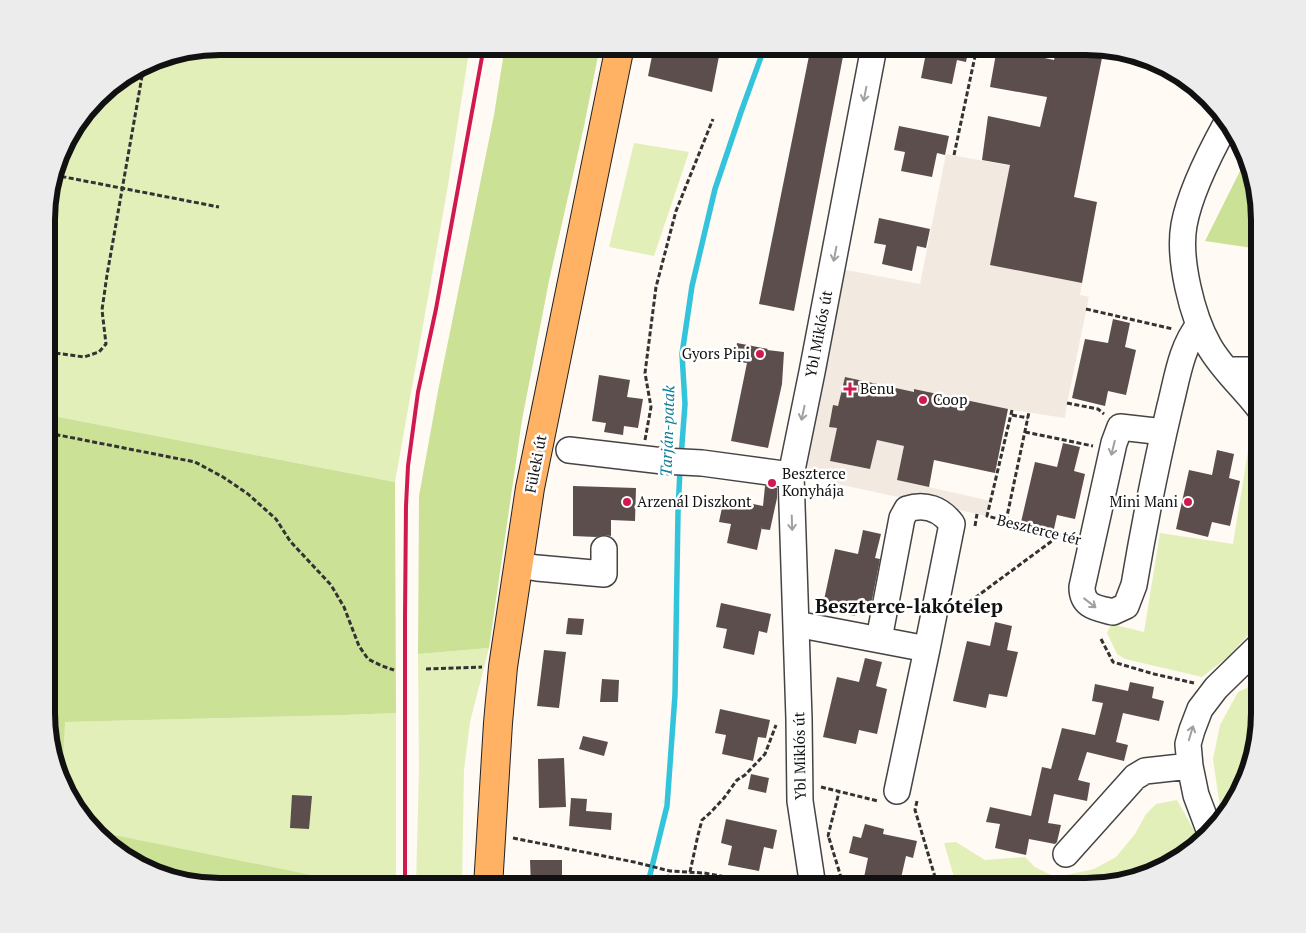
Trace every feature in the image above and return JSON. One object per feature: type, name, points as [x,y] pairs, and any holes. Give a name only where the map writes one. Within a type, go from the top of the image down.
[{"type":"main road","name":"Füleki út","points":[[488,878],[503,667],[530,488],[618,55]]},
{"type":"street","name":"Ybl Miklós út","points":[[812,878],[800,800],[791,475],[872,55]]},
{"type":"street","points":[[1223,129],[1195,188],[1184,226],[1183,259],[1196,329],[1251,398]]},
{"type":"street","points":[[1164,432],[1120,427],[1112,450],[1082,587],[1082,596],[1088,603],[1097,608],[1113,612],[1126,606],[1134,585],[1164,432],[1181,361],[1196,329]]},
{"type":"street","points":[[1227,370],[1251,370]]},
{"type":"street","points":[[569,450],[653,460],[702,463],[791,475]]},
{"type":"street","points":[[879,640],[902,518],[906,509],[916,506],[938,510],[952,524],[927,649],[902,801]]},
{"type":"street","points":[[518,565],[604,574],[604,549]]},
{"type":"street","points":[[796,624],[927,649]]},
{"type":"street","points":[[1207,825],[1196,795],[1188,744],[1200,709],[1216,688],[1251,654]]},
{"type":"street","points":[[1066,854],[1135,777],[1145,771],[1190,766]]},
{"type":"path","points":[[954,155],[975,55]]},
{"type":"path","points":[[55,353],[84,357],[99,352],[106,344],[102,310],[142,74]]},
{"type":"path","points":[[653,460],[651,407],[645,373],[656,287],[676,211],[714,119]]},
{"type":"path","points":[[61,176],[219,207]]},
{"type":"path","points":[[1086,309],[1196,329]]},
{"type":"path","points":[[1067,403],[1098,409],[1120,427]]},
{"type":"path","points":[[1012,410],[1012,415],[1028,418]]},
{"type":"path","points":[[1006,521],[1029,412]]},
{"type":"path","name":"Beszterce tér","points":[[1012,415],[987,516],[1092,543]]},
{"type":"path","points":[[1026,432],[1112,450]]},
{"type":"path","points":[[55,434],[195,462],[223,477],[248,494],[276,519],[290,541],[331,585],[344,607],[359,646],[368,659],[394,670]]},
{"type":"path","points":[[956,612],[1061,534]]},
{"type":"path","points":[[1101,639],[1113,662],[1154,674],[1216,688]]},
{"type":"path","points":[[426,669],[503,667]]},
{"type":"path","points":[[690,872],[702,820],[724,798],[737,780],[745,775],[765,754],[776,725]]},
{"type":"path","points":[[820,795],[818,787],[902,801],[915,810],[935,878]]},
{"type":"path","points":[[828,836],[839,792]]},
{"type":"path","points":[[902,801],[915,810]]},
{"type":"path","points":[[826,829],[841,878]]},
{"type":"path","points":[[491,833],[670,871],[704,873],[732,878]]},
{"type":"path","points":[[668,878],[670,871]]},
{"type":"green space","points":[[209,55],[469,55],[447,191],[395,482],[55,416],[55,220],[58,187],[77,137],[96,111],[119,89],[137,77],[167,64],[187,58]]},
{"type":"green space","points":[[504,55],[598,55],[549,281],[522,420],[489,648],[418,654],[419,496],[438,391],[494,115]]},
{"type":"green space","points":[[634,143],[689,152],[654,256],[609,247]]},
{"type":"green space","points":[[1242,167],[1248,187],[1251,209],[1251,248],[1205,241]]},
{"type":"green space","points":[[55,416],[395,482],[396,713],[65,722],[63,761],[58,746],[55,724]]},
{"type":"green space","points":[[1251,432],[1251,632],[1228,657],[1202,677],[1125,659],[1117,654],[1107,633],[1111,624],[1144,632],[1160,533],[1233,544]]},
{"type":"green space","points":[[489,648],[470,722],[464,770],[462,878],[416,878],[419,768],[418,654]]},
{"type":"green space","points":[[1251,686],[1251,724],[1248,746],[1234,786],[1221,808],[1213,759],[1220,725],[1238,692]]},
{"type":"green space","points":[[396,713],[396,878],[311,878],[312,875],[108,834],[89,814],[77,796],[63,761],[64,722]]},
{"type":"green space","points":[[1177,800],[1197,835],[1169,856],[1119,875],[1086,878],[954,878],[944,843],[956,842],[985,860],[1025,857],[1035,867],[1051,875],[1067,875],[1094,869],[1116,857],[1135,834],[1146,814],[1156,804]]},
{"type":"green space","points":[[108,834],[124,837],[312,875],[311,878],[209,878],[187,875],[137,856]]},
{"type":"shaded area","points":[[946,154],[1028,169],[1006,183],[990,264],[1082,283],[1080,295],[1089,297],[1065,418],[1012,410],[915,389],[908,419],[888,415],[893,387],[845,377],[838,406],[833,406],[829,426],[837,428],[830,461],[870,469],[877,440],[904,446],[897,480],[991,501],[987,516],[800,476],[841,269],[920,284]]},
{"type":"building","points":[[652,55],[719,55],[712,92],[648,76]]},
{"type":"building","points":[[809,55],[843,55],[794,311],[759,304]]},
{"type":"building","points":[[926,55],[967,55],[966,62],[957,60],[952,84],[921,78]]},
{"type":"building","points":[[996,55],[1030,55],[1054,60],[1055,55],[1102,56],[1074,197],[1097,202],[1082,283],[990,265],[1010,165],[982,160],[988,116],[1040,127],[1047,97],[990,87]]},
{"type":"building","points":[[899,126],[949,136],[945,155],[937,153],[932,177],[901,171],[905,152],[894,150]]},
{"type":"building","points":[[879,218],[930,229],[926,248],[917,246],[912,271],[882,264],[886,245],[874,243]]},
{"type":"building","points":[[1113,319],[1130,323],[1125,347],[1136,350],[1126,395],[1108,391],[1105,406],[1072,398],[1085,339],[1108,343]]},
{"type":"building","points":[[737,343],[784,352],[782,384],[768,448],[731,441],[747,363],[734,361]]},
{"type":"building","points":[[599,375],[630,380],[627,397],[643,399],[638,428],[624,426],[623,435],[604,432],[606,423],[592,421]]},
{"type":"building","points":[[845,377],[914,392],[914,389],[1008,409],[995,473],[934,460],[929,487],[897,480],[904,446],[877,440],[870,469],[830,461],[837,428],[829,427],[833,405],[838,406]]},
{"type":"building","points":[[1063,443],[1080,447],[1074,471],[1085,474],[1075,519],[1057,515],[1054,529],[1021,522],[1035,462],[1057,467]]},
{"type":"building","points":[[1217,450],[1234,454],[1229,478],[1240,481],[1230,526],[1212,522],[1208,537],[1176,529],[1189,470],[1212,475]]},
{"type":"building","points":[[573,486],[636,488],[635,521],[611,520],[611,536],[573,536]]},
{"type":"building","points":[[765,486],[777,488],[777,498],[770,530],[762,529],[762,527],[757,550],[727,543],[731,524],[719,522],[724,498],[763,506]]},
{"type":"building","points":[[863,530],[881,534],[875,558],[880,559],[871,605],[858,602],[855,616],[822,609],[835,549],[858,554]]},
{"type":"building","points":[[721,603],[771,614],[767,633],[759,631],[754,655],[723,648],[727,629],[716,627]]},
{"type":"building","points":[[568,618],[584,619],[582,635],[566,634]]},
{"type":"building","points":[[995,622],[1012,626],[1007,650],[1018,652],[1007,697],[989,694],[986,708],[953,701],[967,641],[990,646]]},
{"type":"building","points":[[544,650],[566,652],[559,708],[537,706]]},
{"type":"building","points":[[865,658],[882,662],[876,686],[887,689],[877,734],[859,730],[856,744],[823,737],[837,677],[859,682]]},
{"type":"building","points":[[602,679],[619,680],[618,702],[600,702]]},
{"type":"building","points":[[1130,682],[1154,687],[1152,698],[1164,701],[1159,721],[1123,713],[1116,742],[1128,745],[1124,761],[1087,752],[1078,780],[1090,783],[1087,801],[1054,794],[1048,823],[1061,825],[1055,844],[1029,839],[1026,855],[995,848],[1000,824],[986,822],[990,807],[1031,816],[1042,767],[1051,769],[1062,728],[1095,735],[1103,703],[1092,701],[1095,684],[1128,691]]},
{"type":"building","points":[[720,709],[770,720],[766,738],[758,737],[753,761],[722,754],[726,735],[715,733]]},
{"type":"building","points":[[583,736],[608,742],[604,756],[579,749]]},
{"type":"building","points":[[564,758],[566,807],[539,808],[538,759]]},
{"type":"building","points":[[751,774],[769,778],[766,793],[748,789]]},
{"type":"building","points":[[292,795],[312,796],[309,829],[290,828]]},
{"type":"building","points":[[571,798],[587,799],[586,811],[612,813],[611,830],[569,826]]},
{"type":"building","points":[[726,819],[777,830],[773,849],[764,847],[759,871],[728,865],[732,846],[721,843]]},
{"type":"building","points":[[865,824],[884,829],[883,834],[917,841],[913,858],[906,856],[901,878],[864,878],[868,858],[849,853],[853,836],[861,838]]},
{"type":"building","points":[[530,860],[562,860],[562,878],[531,878]]},
{"type":"waterway","name":"Tarján-patak","points":[[681,457],[685,404],[682,354],[692,286],[715,189],[762,55]]},
{"type":"waterway","name":"Tarján-patak","points":[[649,878],[667,806],[675,695],[680,469]]},
{"type":"railway","points":[[405,878],[405,617],[408,466],[418,392],[436,309],[482,55]]},
{"type":"place","name":"Gyors Pipi","points":[[760,354]]},
{"type":"place","name":"Benu","points":[[850,389]]},
{"type":"place","name":"Coop","points":[[923,400]]},
{"type":"place","name":"Beszterce Konyhája","points":[[772,483]]},
{"type":"place","name":"Arzenál Diszkont","points":[[627,502]]},
{"type":"place","name":"Mini Mani","points":[[1188,502]]},
{"type":"district","name":"Beszterce-lakótelep","points":[[909,606]]}]
